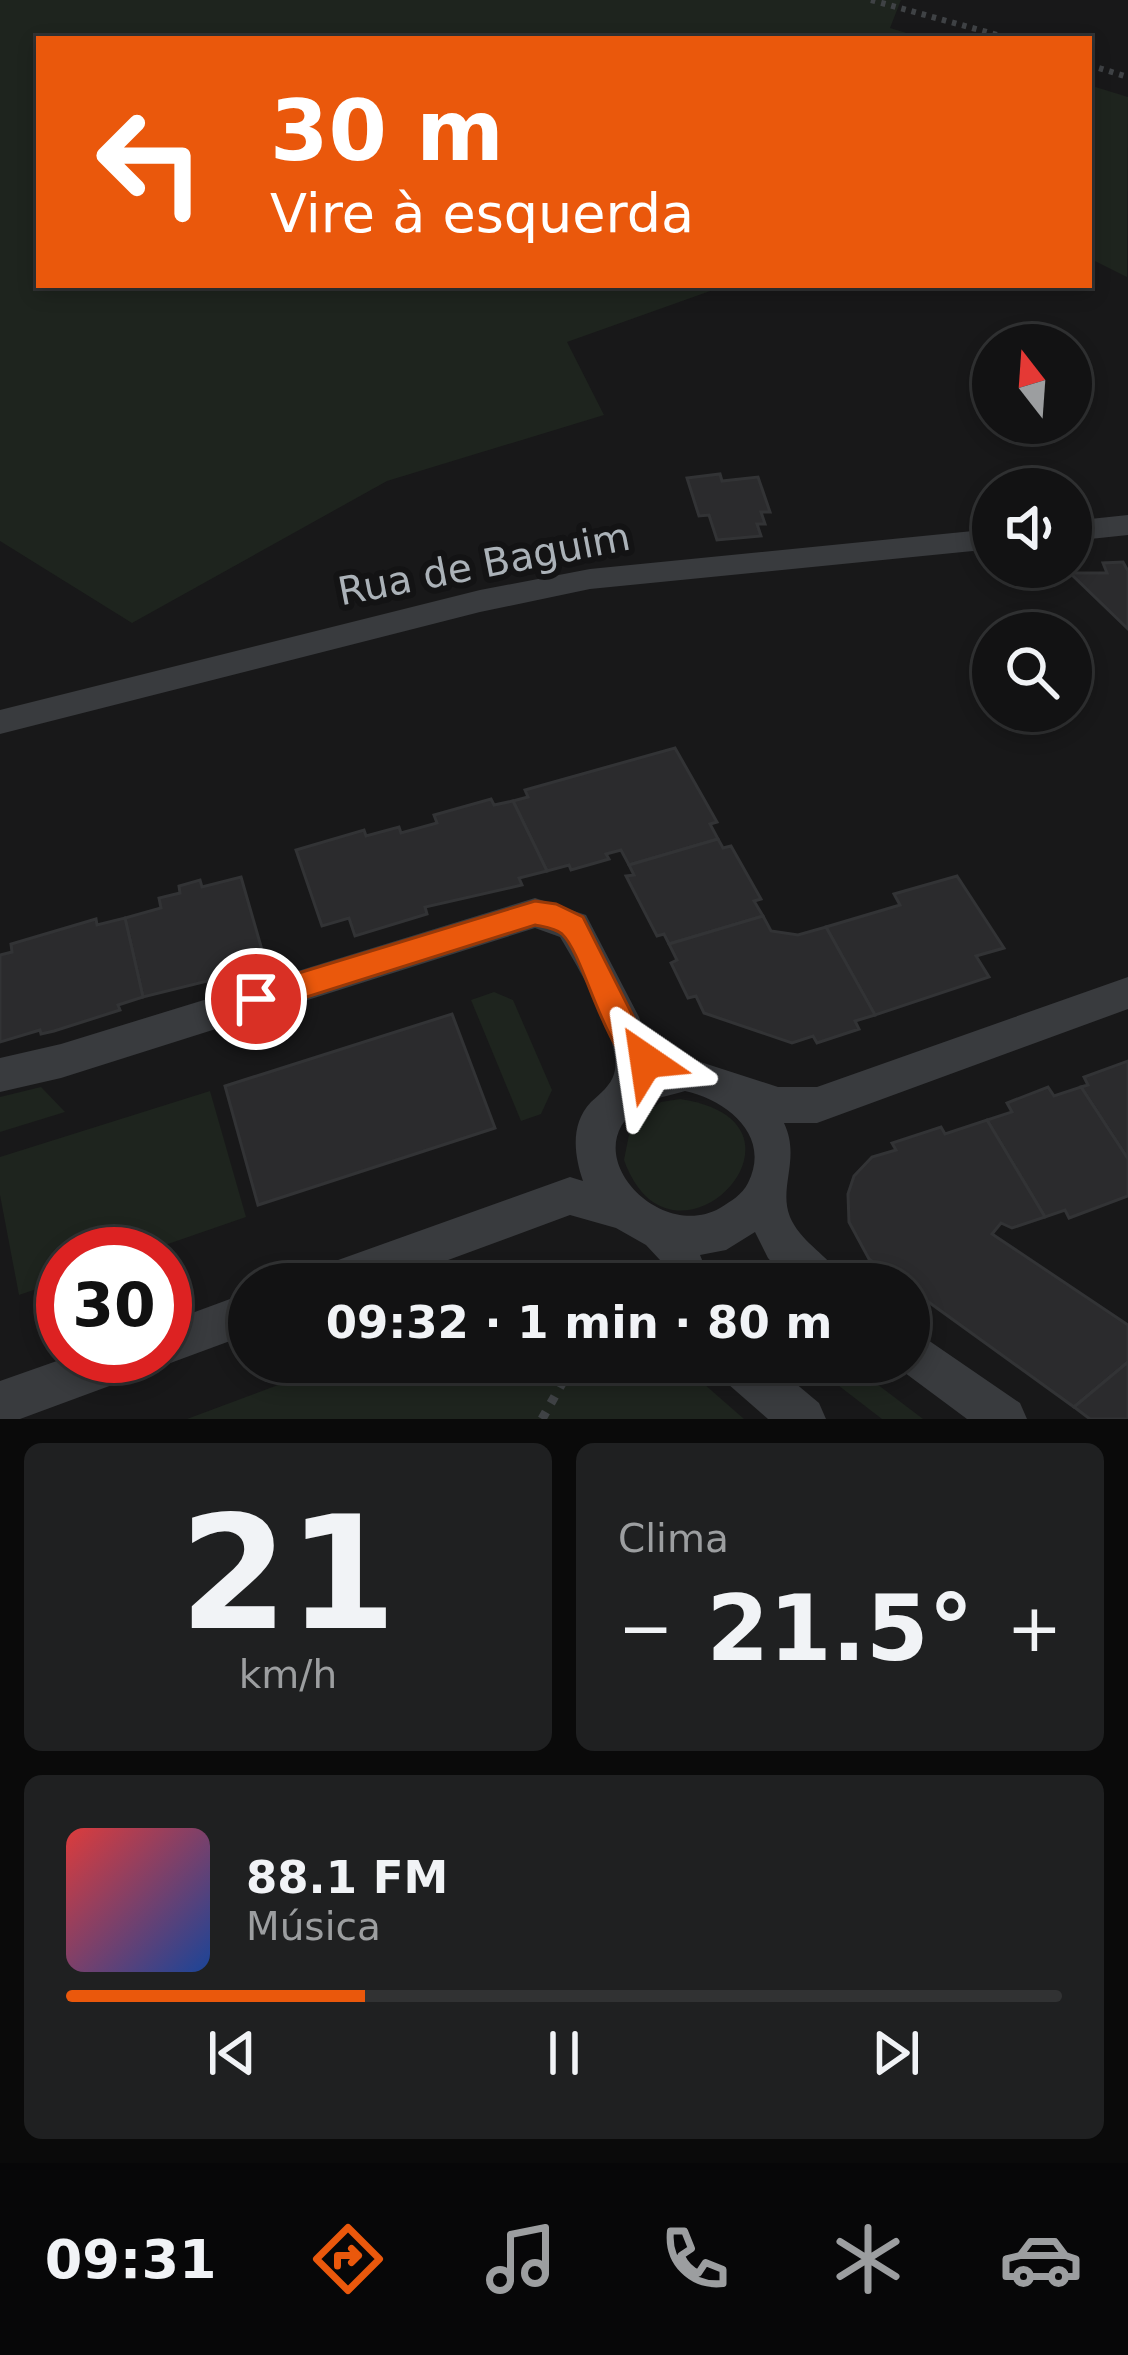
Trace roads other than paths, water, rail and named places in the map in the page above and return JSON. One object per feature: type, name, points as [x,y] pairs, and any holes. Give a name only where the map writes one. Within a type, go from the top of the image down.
[{"type":"street","points":[[1092,529],[1128,525]]},
{"type":"street","name":"Rua de Baguim","points":[[0,722],[480,601],[590,579],[972,541]]},
{"type":"street","points":[[0,1075],[62,1061],[535,913],[556,916],[573,926],[628,1039],[646,1061],[679,1075]]},
{"type":"street","points":[[625,1093],[657,1077],[679,1075],[713,1080],[778,1105],[834,1100],[1128,993]]},
{"type":"street","points":[[543,1204],[584,1177],[598,1126],[625,1093],[635,1072],[628,1039]]},
{"type":"street","points":[[739,1093],[759,1113],[772,1138],[766,1210],[778,1236],[803,1263]]},
{"type":"street","points":[[662,1233],[693,1236],[724,1230],[749,1214],[792,1130],[834,1100]]},
{"type":"street","points":[[594,1149],[598,1178],[623,1211]]},
{"type":"street","points":[[384,1263],[570,1196],[623,1211],[662,1233],[682,1263]]},
{"type":"street","points":[[192,1334],[228,1321]]},
{"type":"street","points":[[930,1364],[1004,1419]]},
{"type":"street","points":[[0,1404],[57,1383]]},
{"type":"street","points":[[760,1383],[802,1419]]}]
